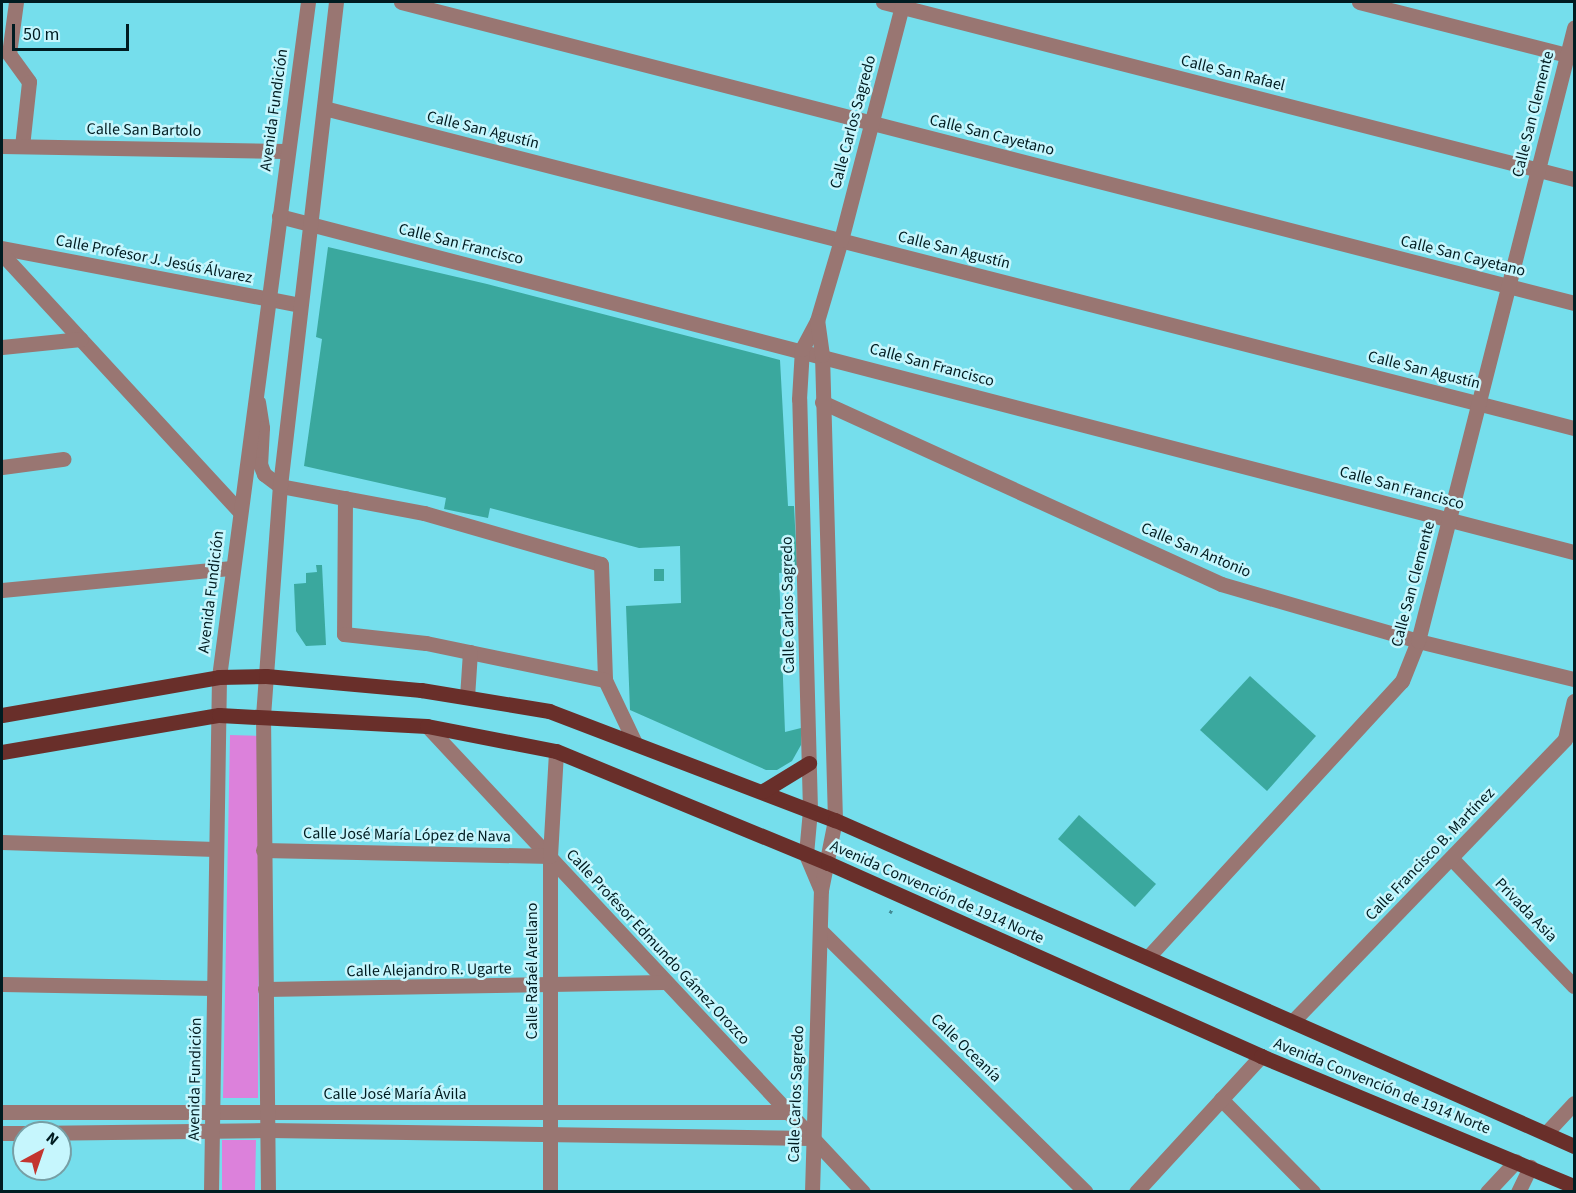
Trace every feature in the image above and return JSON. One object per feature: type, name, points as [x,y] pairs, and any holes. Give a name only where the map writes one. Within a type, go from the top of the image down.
[{"type":"main road","name":"Avenida Convención de 1914 Norte","points":[[2,716],[219,677],[266,676],[467,697],[549,711],[835,820],[1575,1146]]},
{"type":"main road","name":"Avenida Convención de 1914 Norte","points":[[2,752],[219,715],[427,726],[556,751],[828,863],[1261,1056],[1523,1164],[1567,1186]]},
{"type":"main road","points":[[763,791],[809,763]]},
{"type":"street","points":[[16,2],[9,54],[29,82],[22,146]]},
{"type":"street","name":"Avenida Fundición","points":[[211,1191],[219,677],[266,298],[308,2]]},
{"type":"street","points":[[268,1191],[262,716],[280,486],[308,224],[336,2]]},
{"type":"street","name":"Calle San Cayetano","points":[[401,2],[1575,303]]},
{"type":"street","name":"Calle San Rafael","points":[[883,2],[902,4],[1575,179]]},
{"type":"street","points":[[1359,2],[1571,56]]},
{"type":"street","name":"Calle Carlos Sagredo","points":[[821,890],[806,854],[810,810],[805,544],[799,399],[802,349],[817,321],[841,240],[902,4]]},
{"type":"street","name":"Calle San Clemente","points":[[1148,957],[1402,681],[1418,641],[1538,170],[1571,56],[1575,28]]},
{"type":"street","name":"Calle San Agustín","points":[[324,108],[1575,428]]},
{"type":"street","name":"Calle San Bartolo","points":[[2,146],[286,151]]},
{"type":"street","name":"Calle San Francisco","points":[[279,216],[802,349],[1575,552]]},
{"type":"street","name":"Calle Profesor J. Jesús Álvarez","points":[[2,248],[300,304]]},
{"type":"street","points":[[2,254],[240,512]]},
{"type":"street","name":"Calle Carlos Sagredo","points":[[812,1191],[821,890],[835,820],[829,544],[822,355],[817,321]]},
{"type":"street","points":[[2,346],[81,339]]},
{"type":"street","points":[[254,393],[262,428],[260,464],[264,474],[280,486],[424,513],[601,564],[605,680],[634,743]]},
{"type":"street","name":"Calle San Antonio","points":[[822,402],[1221,584],[1418,641],[1575,679]]},
{"type":"street","points":[[2,467],[63,459]]},
{"type":"street","points":[[345,498],[344,634],[470,652],[605,680]]},
{"type":"street","points":[[805,544],[829,544]]},
{"type":"street","points":[[2,590],[232,568]]},
{"type":"street","points":[[467,697],[470,652]]},
{"type":"street","name":"Calle Francisco B. Martínez","points":[[1293,1022],[1570,742],[1575,701]]},
{"type":"street","name":"Calle Profesor Edmundo Gámez Orozco","points":[[427,726],[550,856],[664,982],[863,1191]]},
{"type":"street","name":"Calle Rafaél Arellano","points":[[550,1191],[550,856],[556,751]]},
{"type":"street","points":[[2,842],[215,849]]},
{"type":"street","name":"Calle José María López de Nava","points":[[263,850],[550,856]]},
{"type":"street","name":"Privada Asia","points":[[1452,859],[1575,986]]},
{"type":"street","name":"Calle Oceanía","points":[[820,930],[1086,1191]]},
{"type":"street","name":"Calle Alejandro R. Ugarte","points":[[266,989],[550,986],[664,982]]},
{"type":"street","points":[[2,984],[214,988]]},
{"type":"street","points":[[1136,1191],[1261,1056]]},
{"type":"street","points":[[1221,1099],[1313,1191]]},
{"type":"street","points":[[1546,1133],[1575,1103]]},
{"type":"street","name":"Calle José María Ávila","points":[[2,1112],[213,1110],[788,1112]]},
{"type":"street","points":[[72,1133],[268,1130],[812,1138]]},
{"type":"street","points":[[1487,1191],[1523,1164]]},
{"type":"street","points":[[1518,1191],[1523,1164]]},
{"type":"shaded area","points":[[230,735],[260,736],[258,1098],[223,1098]]},
{"type":"shaded area","points":[[222,1140],[256,1140],[255,1191],[222,1191]]},
{"type":"building","points":[[328,247],[487,284],[780,360],[788,506],[794,506],[797,565],[788,566],[789,572],[779,573],[785,732],[801,728],[801,745],[792,761],[777,770],[766,770],[630,710],[626,606],[681,603],[680,546],[639,548],[490,508],[488,518],[444,509],[446,498],[304,466],[322,339],[316,337]]},
{"type":"building","points":[[316,565],[322,565],[326,645],[306,646],[296,631],[294,584],[306,583],[306,573],[317,572]]},
{"type":"building","points":[[654,569],[664,569],[664,581],[654,581]]},
{"type":"building","points":[[1250,676],[1316,736],[1267,791],[1200,730]]},
{"type":"building","points":[[1079,815],[1156,884],[1135,907],[1058,839]]}]
